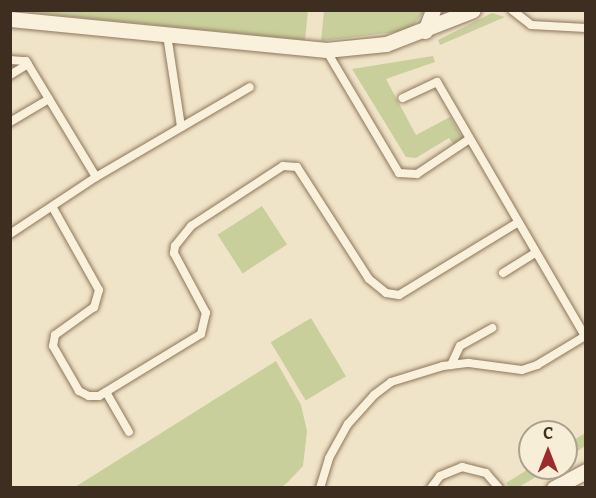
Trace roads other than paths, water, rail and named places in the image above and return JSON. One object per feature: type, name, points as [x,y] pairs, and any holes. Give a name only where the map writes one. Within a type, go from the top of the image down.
[{"type":"street","points":[[425,31],[433,10]]},
{"type":"street","points":[[10,19],[326,50],[387,44],[425,31],[473,10]]},
{"type":"street","points":[[554,488],[583,471]]},
{"type":"lane","points":[[512,10],[531,25],[585,28]]},
{"type":"lane","points":[[167,35],[181,127]]},
{"type":"lane","points":[[326,50],[399,172],[417,174],[468,140]]},
{"type":"lane","points":[[10,60],[28,64],[96,177]]},
{"type":"lane","points":[[10,75],[28,64]]},
{"type":"lane","points":[[320,488],[337,442],[374,394],[402,377],[451,365],[487,364],[522,370],[537,365],[585,336],[468,140],[437,82],[403,98]]},
{"type":"lane","points":[[10,234],[53,208],[96,177],[250,87]]},
{"type":"lane","points":[[10,122],[49,99]]},
{"type":"lane","points":[[53,208],[99,290],[94,307],[55,335],[53,346],[79,391],[89,396],[106,392],[201,334],[206,313],[174,253],[176,246],[190,226],[283,166],[297,167],[369,279],[386,293],[399,295],[517,223]]},
{"type":"lane","points":[[503,273],[535,254]]},
{"type":"lane","points":[[451,365],[460,346],[492,328]]},
{"type":"lane","points":[[106,392],[129,432]]},
{"type":"lane","points":[[431,488],[440,476],[462,467],[486,473],[499,488]]}]
